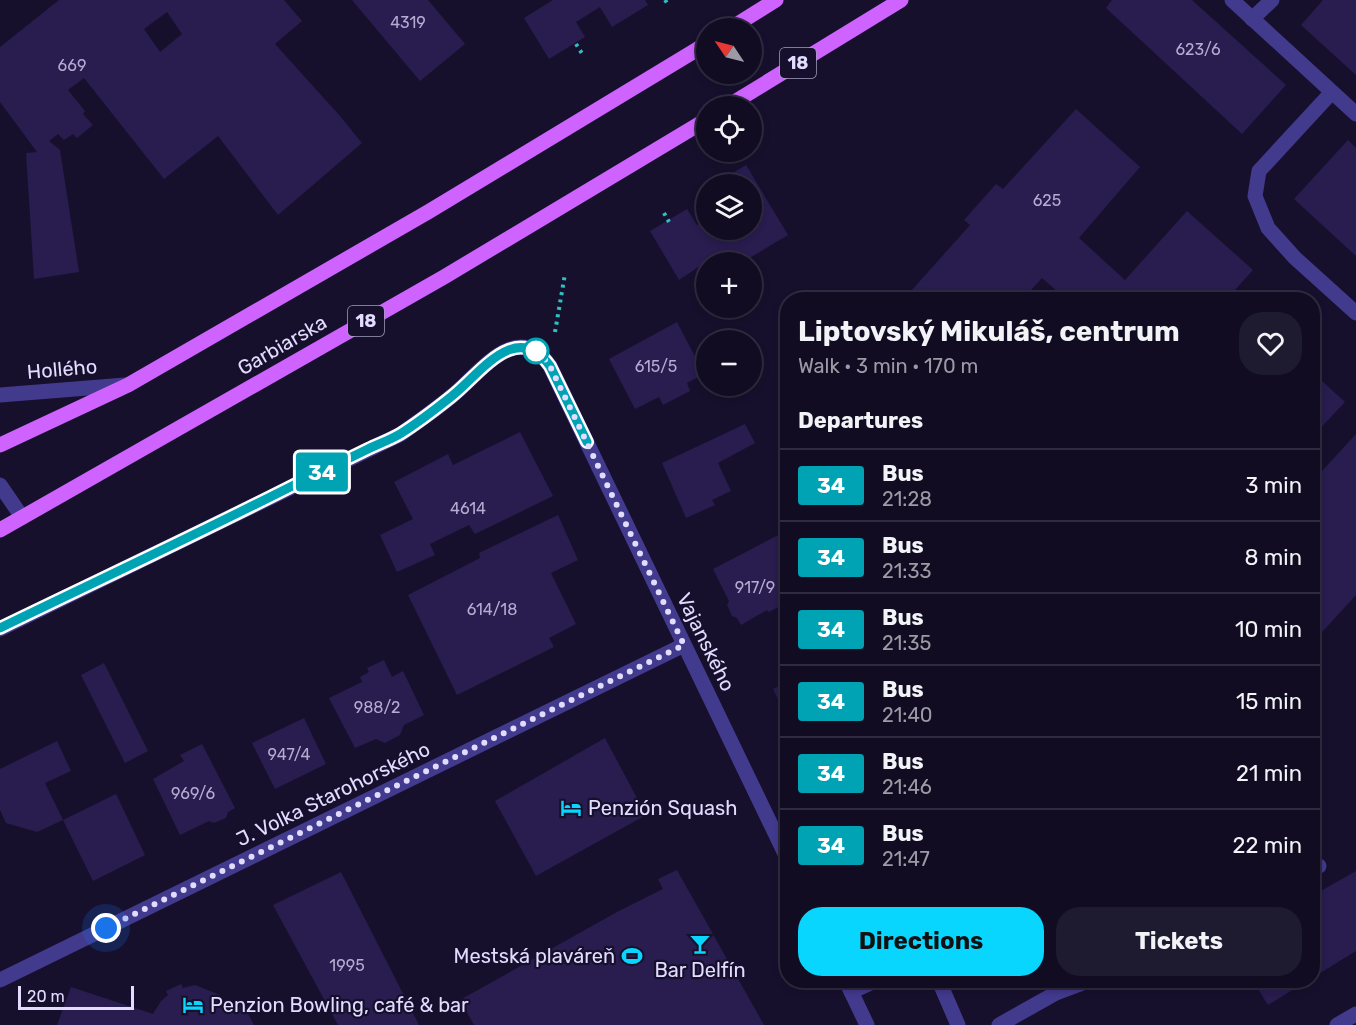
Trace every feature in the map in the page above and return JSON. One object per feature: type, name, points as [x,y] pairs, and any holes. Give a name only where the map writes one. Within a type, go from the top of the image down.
[{"type":"main road","points":[[747,18],[776,0]]},
{"type":"main road","name":"18","points":[[744,96],[901,0]]},
{"type":"main road","points":[[0,445],[129,385],[428,212],[696,50]]},
{"type":"main road","name":"Garbiarska","points":[[0,530],[444,277],[696,126]]},
{"type":"street","points":[[1232,0],[1356,114]]},
{"type":"street","points":[[1252,19],[1272,0]]},
{"type":"street","points":[[1332,92],[1259,171],[1255,196],[1268,228],[1295,258],[1356,313]]},
{"type":"street","name":"Vajanského","points":[[0,628],[400,434],[453,396],[486,364],[505,350],[527,348],[536,351],[550,366],[780,843]]},
{"type":"street","name":"Hollého","points":[[0,395],[129,385]]},
{"type":"street","points":[[0,485],[22,517]]},
{"type":"street","name":"J. Volka Starohorského","points":[[0,980],[684,645]]},
{"type":"street","points":[[849,988],[867,1025]]},
{"type":"street","points":[[942,988],[958,1025]]},
{"type":"street","points":[[999,1025],[1069,988]]},
{"type":"street","points":[[1337,1025],[1356,1014]]},
{"type":"path","points":[[576,44],[583,55]]},
{"type":"path","points":[[664,213],[669,222]]},
{"type":"building","points":[[59,0],[284,0],[302,21],[275,44],[362,143],[278,215],[218,136],[164,179],[84,78],[68,90],[93,125],[77,138],[73,134],[64,140],[58,134],[49,141],[60,150],[79,272],[34,279],[26,153],[37,152],[0,102],[0,47]],"holes":[[[167,12],[182,34],[160,52],[144,29]]]},
{"type":"building","points":[[352,0],[428,0],[465,44],[420,81]]},
{"type":"building","points":[[553,0],[645,0],[648,5],[612,27],[600,7],[576,22],[585,37],[549,59],[524,18]]},
{"type":"building","points":[[1112,0],[1192,0],[1286,85],[1242,134],[1106,8]]},
{"type":"building","points":[[1323,0],[1356,0],[1356,75],[1301,25]]},
{"type":"building","points":[[1076,109],[1140,167],[1079,238],[1125,280],[1187,211],[1253,270],[1233,292],[1058,292],[1042,278],[1029,292],[910,292],[970,225],[964,220],[996,184],[1003,189]]},
{"type":"building","points":[[1348,140],[1356,148],[1356,256],[1294,199]]},
{"type":"building","points":[[746,165],[751,174],[731,174]]},
{"type":"building","points":[[762,192],[788,235],[760,252],[696,252],[696,269],[679,280],[650,231],[687,209],[696,223],[696,240],[762,240]]},
{"type":"building","points":[[677,322],[696,359],[696,378],[687,383],[690,391],[663,405],[659,397],[635,409],[609,359]]},
{"type":"building","points":[[1320,379],[1345,402],[1320,429]]},
{"type":"building","points":[[745,424],[755,443],[718,463],[731,491],[712,500],[715,505],[686,518],[662,463]]},
{"type":"building","points":[[520,432],[553,496],[475,534],[469,525],[430,544],[435,555],[397,572],[380,535],[413,519],[394,482],[448,454],[453,465]]},
{"type":"building","points":[[1356,434],[1356,595],[1320,634],[1320,473]]},
{"type":"building","points":[[558,515],[578,560],[551,573],[576,624],[549,638],[554,647],[457,695],[408,595],[480,558],[479,553]]},
{"type":"building","points":[[780,534],[780,606],[769,612],[767,610],[741,625],[737,618],[732,616],[727,605],[729,601],[713,569]]},
{"type":"building","points":[[384,660],[392,677],[403,671],[424,715],[404,725],[400,735],[385,743],[376,739],[355,748],[329,698],[362,682],[360,677],[369,672],[367,668]]},
{"type":"building","points":[[104,663],[148,751],[125,763],[81,675]]},
{"type":"building","points":[[780,686],[780,703],[773,689]]},
{"type":"building","points":[[304,718],[326,764],[275,789],[252,743]]},
{"type":"building","name":"Penzión Squash","points":[[605,738],[646,815],[536,876],[495,801]]},
{"type":"building","points":[[57,741],[71,771],[45,783],[63,820],[37,832],[6,823],[0,810],[0,769]]},
{"type":"building","points":[[202,744],[235,808],[228,812],[226,818],[214,823],[209,821],[180,835],[153,779],[184,761],[180,755]]},
{"type":"building","points":[[116,794],[145,855],[93,881],[63,820]]},
{"type":"building","name":"Mestská plaváreň","points":[[677,870],[764,1025],[474,1025],[460,1000],[617,912],[663,889],[658,879]]},
{"type":"building","points":[[1356,871],[1356,951],[1320,973],[1320,891]]},
{"type":"building","points":[[341,872],[419,1025],[338,1025],[273,905]]},
{"type":"building","name":"Penzion Bowling, café & bar","points":[[181,984],[183,988],[195,985],[220,995],[230,1008],[242,1002],[254,1025],[57,1025],[71,987],[153,1014],[168,995],[166,991]]},
{"type":"building","points":[[1257,988],[1296,988],[1268,1005]]},
{"type":"bus line","name":"34","points":[[0,628],[400,434],[453,396],[486,364],[505,350],[527,348],[536,351],[544,358],[587,442]]},
{"type":"place","name":"Penzión Squash","points":[[571,808]]},
{"type":"place","name":"Bar Delfín","points":[[700,944]]},
{"type":"place","name":"Mestská plaváreň","points":[[632,956]]},
{"type":"place","name":"Penzion Bowling, café & bar","points":[[193,1005]]},
{"type":"route","points":[[106,928],[684,645],[550,366],[536,351]]}]
